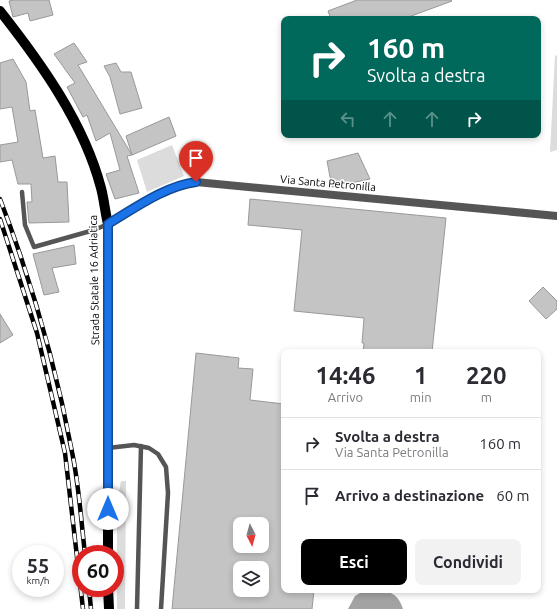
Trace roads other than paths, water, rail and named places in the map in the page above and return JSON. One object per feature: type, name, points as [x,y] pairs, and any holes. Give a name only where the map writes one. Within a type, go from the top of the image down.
[{"type":"main road","name":"Strada Statale 16 Adriatica","points":[[0,11],[46,75],[70,115],[87,149],[101,188],[108,224],[108,545]]},
{"type":"main road","points":[[108,597],[109,609]]},
{"type":"street","name":"Via Santa Petronilla","points":[[108,224],[168,190],[182,184],[196,182],[557,216]]},
{"type":"lane","points":[[22,192],[25,225],[34,246],[94,230],[108,224]]},
{"type":"lane","points":[[108,448],[127,445],[149,448],[158,454],[163,460],[167,472],[168,493],[161,609]]},
{"type":"lane","points":[[137,609],[141,446]]},
{"type":"railway","points":[[0,199],[42,324],[66,420],[78,490],[84,545]]},
{"type":"railway","points":[[0,219],[37,333],[65,453],[83,609]]},
{"type":"railway","points":[[90,597],[91,609]]}]
